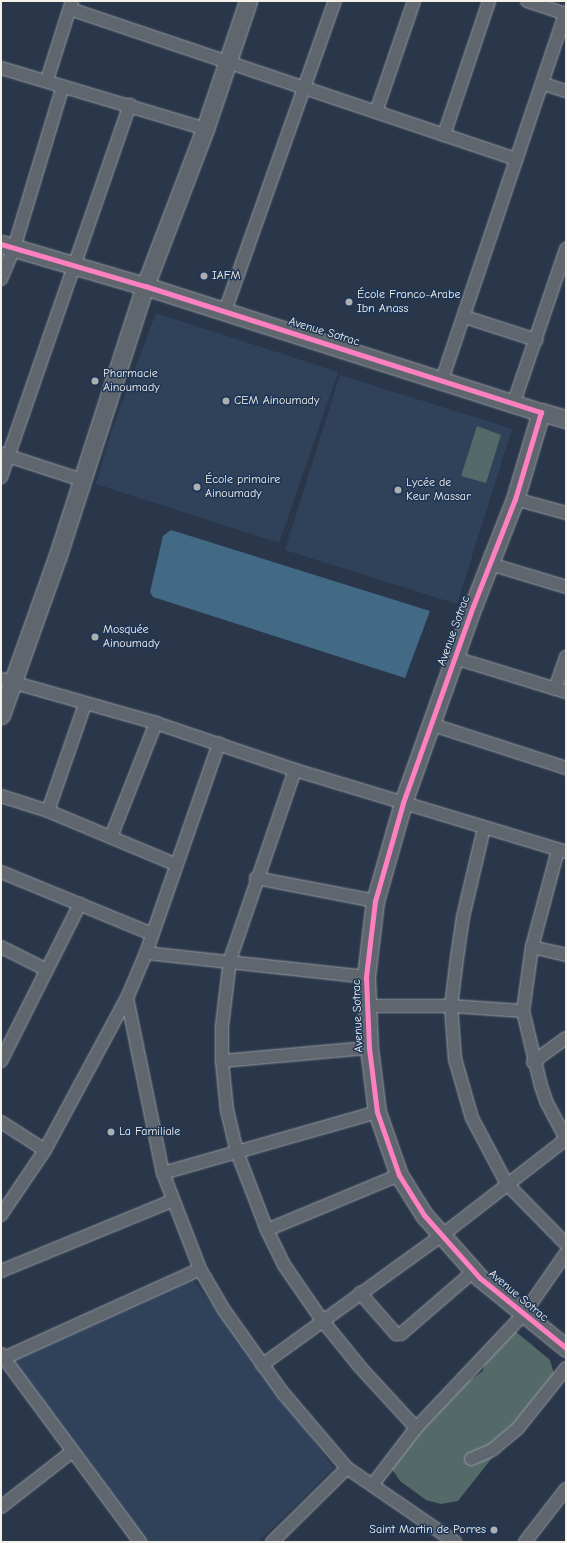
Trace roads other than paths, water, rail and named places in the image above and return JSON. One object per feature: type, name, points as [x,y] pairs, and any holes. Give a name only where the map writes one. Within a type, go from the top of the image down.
[{"type":"street","points":[[1,715],[7,681],[82,480],[146,286],[205,129],[248,1]]},
{"type":"street","points":[[225,311],[335,1]]},
{"type":"street","points":[[376,112],[414,1]]},
{"type":"street","points":[[444,135],[489,1]]},
{"type":"street","points":[[442,380],[465,317],[517,159],[544,84],[566,13],[527,1]]},
{"type":"street","points":[[47,80],[71,5],[228,62],[517,159]]},
{"type":"street","points":[[1,68],[47,80],[205,129]]},
{"type":"street","points":[[544,84],[566,91]]},
{"type":"street","points":[[1,279],[7,246],[63,86]]},
{"type":"street","points":[[1,477],[5,455],[130,105]]},
{"type":"street","name":"Avenue Sotrac","points":[[7,246],[146,286],[514,402],[541,412],[515,499],[430,724],[403,803],[375,901],[366,977],[369,1048],[377,1112],[399,1175],[413,1200],[441,1236],[474,1271],[523,1315],[566,1348]]},
{"type":"street","points":[[514,402],[566,249]]},
{"type":"street","points":[[465,317],[536,340]]},
{"type":"street","points":[[541,412],[566,419]]},
{"type":"street","points":[[5,455],[82,480]]},
{"type":"street","points":[[515,499],[566,513]]},
{"type":"street","points":[[490,564],[566,587]]},
{"type":"street","points":[[455,658],[561,691],[566,656]]},
{"type":"street","points":[[7,681],[156,723],[219,743],[295,770],[562,851],[532,947],[523,1011],[533,1062],[547,1103],[566,1138],[441,1236],[322,1320],[262,1365]]},
{"type":"street","points":[[48,811],[85,704]]},
{"type":"street","points":[[111,837],[156,723]]},
{"type":"street","points":[[430,724],[566,768]]},
{"type":"street","points":[[1,1215],[45,1150],[127,998],[146,953],[175,864],[219,743]]},
{"type":"street","points":[[295,770],[256,878],[230,960],[222,1026],[222,1061],[227,1110],[237,1152],[267,1230],[284,1265],[322,1320],[360,1367],[416,1428]]},
{"type":"street","points":[[1,796],[48,811],[175,864]]},
{"type":"street","points":[[484,828],[464,916],[451,1006],[454,1052],[463,1093],[472,1118],[507,1184],[566,1244]]},
{"type":"street","points":[[1,872],[152,934]]},
{"type":"street","points":[[256,878],[375,901]]},
{"type":"street","points":[[1,1061],[6,1038],[47,970],[80,904]]},
{"type":"street","points":[[1,947],[47,970]]},
{"type":"street","points":[[532,947],[566,955]]},
{"type":"street","points":[[146,953],[230,960],[366,977]]},
{"type":"street","points":[[127,998],[163,1173],[172,1201],[200,1269],[224,1310],[262,1365],[347,1468],[373,1484],[455,1542]]},
{"type":"street","points":[[368,1006],[451,1006],[523,1011]]},
{"type":"street","points":[[533,1062],[566,1038]]},
{"type":"street","points":[[222,1061],[369,1048]]},
{"type":"street","points":[[163,1173],[377,1112]]},
{"type":"street","points":[[1,1122],[45,1150]]},
{"type":"street","points":[[267,1230],[399,1175]]},
{"type":"street","points":[[1,1271],[172,1201]]},
{"type":"street","points":[[373,1484],[416,1428],[523,1315],[566,1253]]},
{"type":"street","points":[[140,1542],[3,1356],[200,1269]]},
{"type":"street","points":[[360,1293],[396,1334],[401,1334],[474,1271]]},
{"type":"street","points":[[472,1459],[492,1450],[518,1428],[566,1368]]},
{"type":"street","points":[[1,1507],[73,1451]]},
{"type":"street","points":[[272,1542],[347,1468]]},
{"type":"street","points":[[525,1542],[566,1489]]},
{"type":"place","name":"IAFM","points":[[204,276]]},
{"type":"place","name":"École Franco-Arabe Ibn Anass","points":[[349,302]]},
{"type":"place","name":"Pharmacie Ainoumady","points":[[95,381]]},
{"type":"place","name":"CEM Ainoumady","points":[[226,401]]},
{"type":"place","name":"École primaire Ainoumady","points":[[197,487]]},
{"type":"place","name":"Lycée de Keur Massar","points":[[398,490]]},
{"type":"place","name":"Mosquée Ainoumady","points":[[95,637]]},
{"type":"place","name":"La Familiale","points":[[111,1132]]},
{"type":"place","name":"Saint Martin de Porres","points":[[494,1530]]}]
